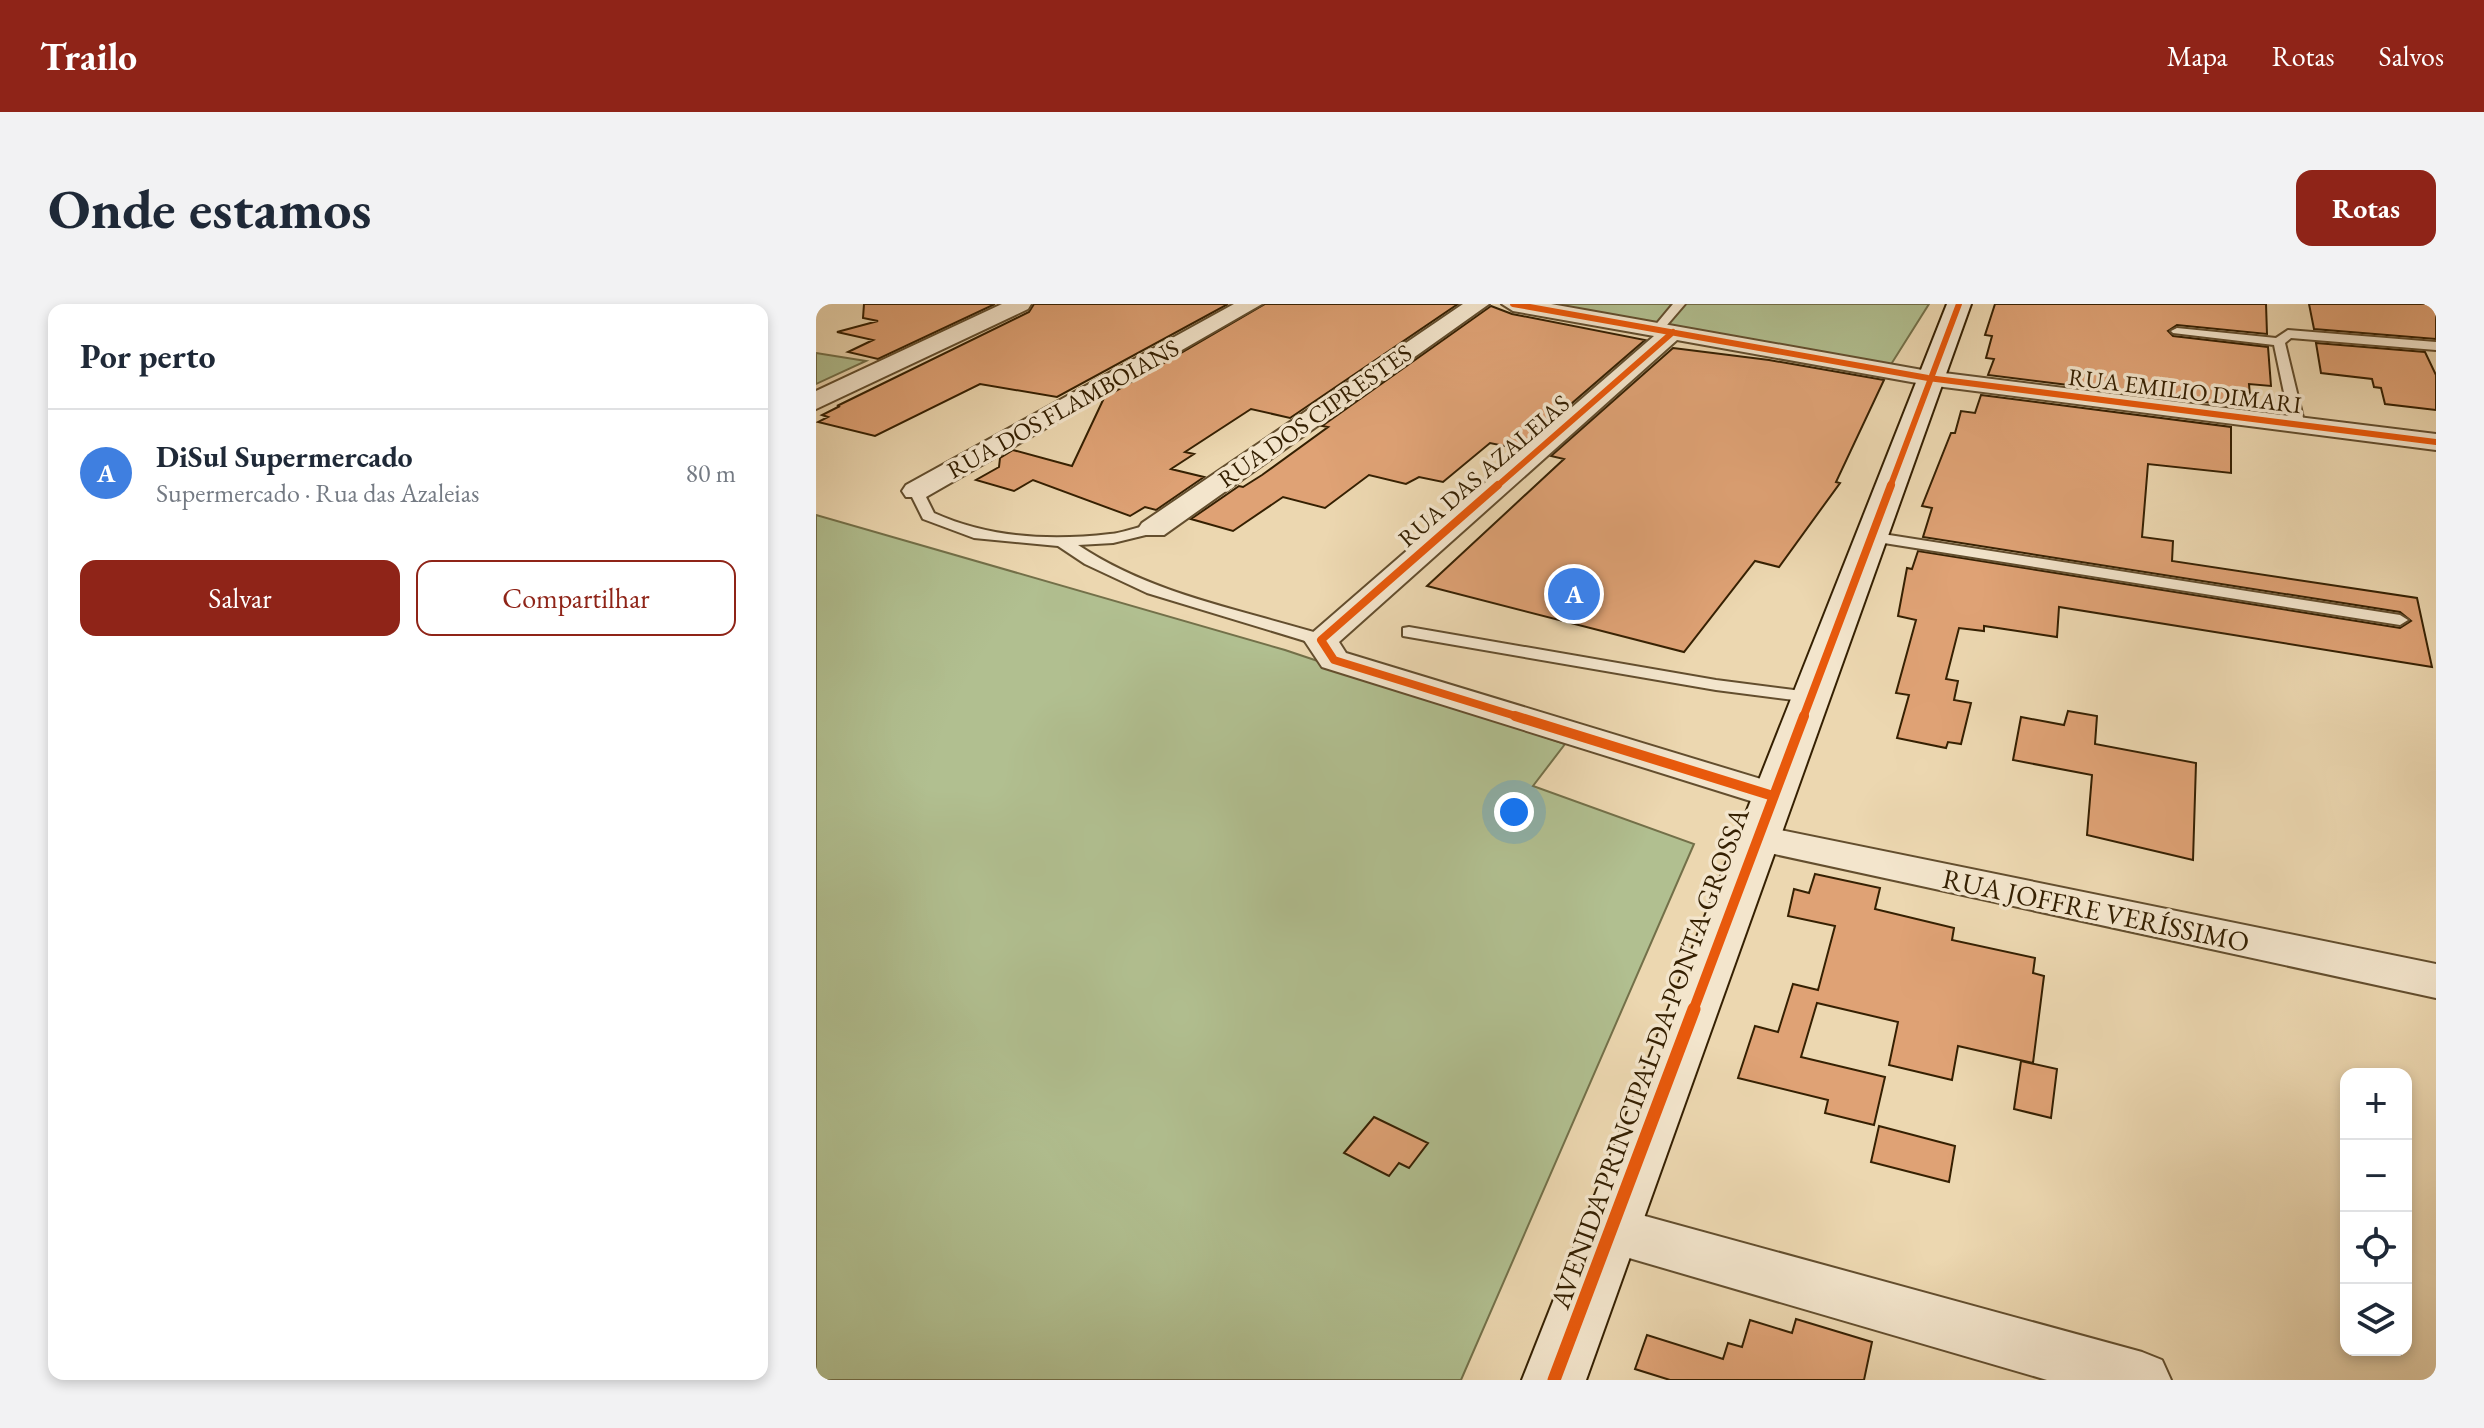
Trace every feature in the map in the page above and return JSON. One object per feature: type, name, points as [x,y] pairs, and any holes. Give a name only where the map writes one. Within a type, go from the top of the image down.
[{"type":"main road","name":"AVENIDA PRINCIPAL DA PONTA GROSSA","points":[[1554,1380],[1928,378],[1959,304]]},
{"type":"street","points":[[816,401],[1020,304]]},
{"type":"street","name":"RUA DOS FLAMBOIANS","points":[[916,491],[1251,304]]},
{"type":"street","name":"RUA DOS CIPRESTES","points":[[1153,529],[1478,304]]},
{"type":"street","name":"RUA EMILIO DIMARI","points":[[1513,304],[1928,378],[2436,442]]},
{"type":"street","name":"RUA DAS AZALEIAS","points":[[1321,640],[1665,331]]},
{"type":"street","points":[[1321,640],[1334,660],[1773,796]]},
{"type":"street","name":"RUA JOFFRE VERÍSSIMO","points":[[1756,838],[2436,981]]},
{"type":"street","points":[[1612,1230],[2142,1380]]},
{"type":"lane","points":[[1665,331],[1679,304]]},
{"type":"lane","points":[[2177,331],[2279,342],[2288,334],[2301,333],[2436,346]]},
{"type":"lane","points":[[2279,342],[2298,426]]},
{"type":"lane","points":[[916,491],[928,516],[972,533],[1060,540],[1135,536],[1153,529]]},
{"type":"lane","points":[[1870,537],[2400,620]]},
{"type":"lane","points":[[1060,540],[1094,566],[1168,597],[1261,620],[1321,640]]},
{"type":"lane","points":[[1409,632],[1716,685],[1810,697]]},
{"type":"green space","points":[[1548,304],[1929,304],[1890,366]]},
{"type":"green space","points":[[816,353],[866,361],[816,384]]},
{"type":"green space","points":[[816,515],[1285,650],[1565,744],[1533,786],[1694,844],[1461,1380],[816,1380]]},
{"type":"building","points":[[864,304],[995,304],[878,359],[848,352],[873,340],[837,332],[878,321],[863,318]]},
{"type":"building","points":[[1034,304],[1228,304],[1057,397],[980,384],[875,436],[818,422],[828,417],[822,415],[840,406],[837,406],[1029,312]]},
{"type":"building","points":[[1265,304],[1458,304],[1290,418],[1251,409],[1185,452],[1194,454],[1171,469],[1204,477],[1156,510],[1145,507],[1130,516],[1033,480],[1014,491],[976,480],[999,467],[1000,458],[1013,450],[1072,466],[1104,398]]},
{"type":"building","points":[[1995,304],[2266,304],[2267,334],[2177,325],[2168,331],[2173,336],[2268,347],[2271,386],[2249,384],[2250,396],[2230,393],[2230,405],[1988,375],[1994,359],[1986,358],[1992,336],[1985,335]]},
{"type":"building","points":[[2309,304],[2436,304],[2436,339],[2314,329]]},
{"type":"building","points":[[1491,306],[1512,314],[1645,340],[1519,449],[1490,443],[1443,482],[1419,477],[1406,484],[1369,475],[1325,508],[1283,497],[1233,531],[1191,519],[1239,486],[1243,487],[1262,475],[1328,427],[1322,426]]},
{"type":"building","points":[[2316,343],[2425,352],[2436,375],[2436,410],[2385,404],[2381,388],[2374,387],[2372,379],[2321,373]]},
{"type":"building","points":[[1673,348],[1769,360],[1884,380],[1836,482],[1840,483],[1779,567],[1755,561],[1684,652],[1427,586],[1564,459],[1551,456]]},
{"type":"building","points":[[1981,395],[2231,427],[2231,473],[2148,464],[2142,537],[2173,541],[2172,561],[2417,598],[2432,667],[2059,607],[2057,637],[1984,626],[1984,631],[1959,628],[1946,679],[1958,681],[1954,700],[1971,703],[1961,744],[1948,742],[1946,748],[1897,738],[1909,695],[1896,693],[1916,620],[1898,616],[1907,568],[1912,569],[1918,551],[2400,628],[2411,621],[2400,612],[1923,537],[1932,508],[1922,506],[1951,433],[1955,433],[1961,411],[1975,413]]},
{"type":"building","points":[[2068,711],[2097,716],[2095,744],[2196,763],[2193,860],[2087,835],[2092,775],[2013,760],[2021,717],[2064,725]]},
{"type":"building","points":[[1815,874],[1880,888],[1875,909],[1954,928],[1952,940],[2035,958],[2033,973],[2044,976],[2033,1063],[1958,1046],[1952,1080],[1889,1065],[1898,1022],[1817,1003],[1801,1057],[1885,1077],[1874,1125],[1825,1113],[1828,1100],[1738,1078],[1755,1026],[1778,1032],[1793,984],[1818,990],[1835,926],[1788,916],[1794,889],[1809,893]]},
{"type":"building","points":[[2021,1061],[2057,1069],[2051,1118],[2014,1109]]},
{"type":"building","points":[[1374,1117],[1428,1143],[1409,1168],[1399,1163],[1389,1176],[1344,1153]]},
{"type":"building","points":[[1879,1126],[1955,1146],[1949,1182],[1871,1162]]},
{"type":"building","points":[[1796,1319],[1872,1342],[1864,1380],[1670,1380],[1635,1369],[1647,1335],[1723,1359],[1728,1343],[1742,1347],[1750,1320],[1792,1333]]},
{"type":"cycle path","points":[[1513,304],[1928,378],[2436,442]]},
{"type":"cycle path","points":[[1554,1380],[1959,304]]},
{"type":"cycle path","points":[[1673,332],[1321,640],[1334,660],[1773,796]]},
{"type":"place","name":"DiSul Supermercado","points":[[1574,594]]}]
